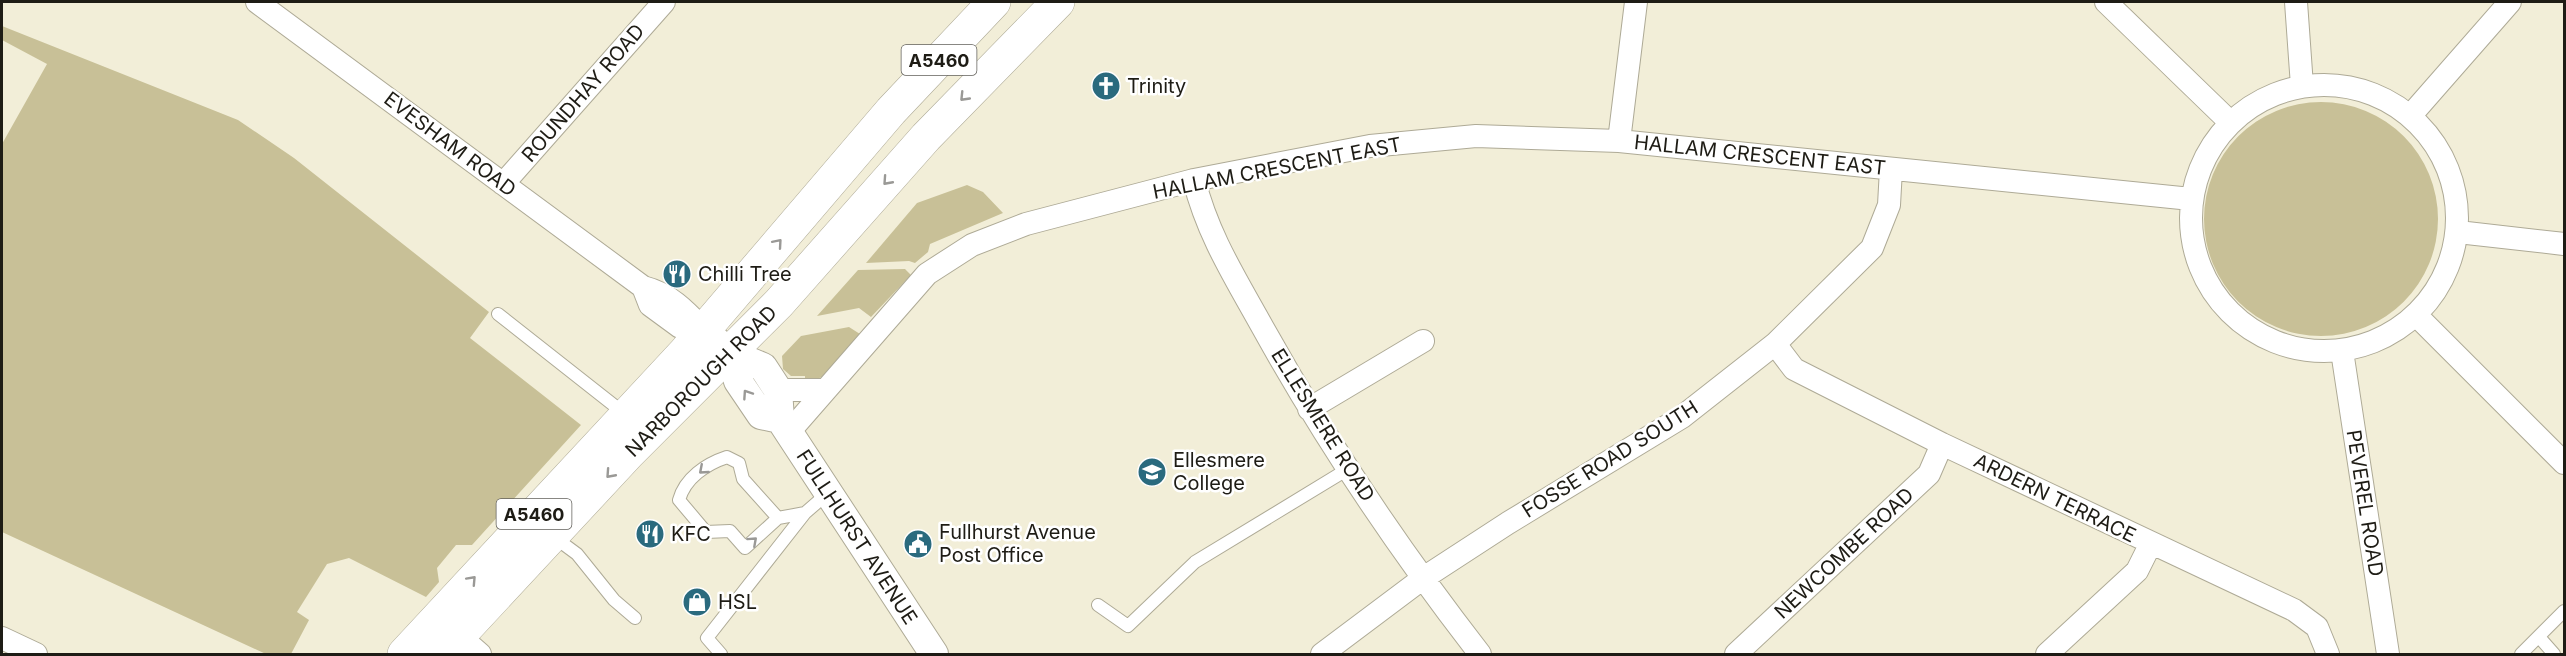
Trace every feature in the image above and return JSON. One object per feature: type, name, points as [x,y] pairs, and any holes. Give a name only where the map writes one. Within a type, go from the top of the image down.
[{"type":"main road","name":"NARBOROUGH ROAD","points":[[404,654],[455,640],[629,453],[778,303],[926,137],[1058,2]]},
{"type":"main road","name":"NARBOROUGH ROAD","points":[[455,640],[626,415],[704,330],[891,111],[987,4]]},
{"type":"street","name":"EVESHAM ROAD","points":[[257,2],[643,287],[666,296],[683,308],[704,330]]},
{"type":"street","name":"ROUNDHAY ROAD","points":[[503,184],[661,2]]},
{"type":"street","points":[[1619,141],[1636,2]]},
{"type":"street","points":[[2106,2],[2230,122]]},
{"type":"street","points":[[2296,2],[2302,86]]},
{"type":"street","points":[[2411,115],[2510,2]]},
{"type":"street","points":[[2336,84],[2383,98],[2411,115],[2445,159],[2458,232],[2445,276],[2416,316],[2375,343],[2342,351],[2288,347],[2235,319],[2197,262],[2191,199],[2204,158],[2230,122],[2265,98],[2302,86],[2336,84]]},
{"type":"street","name":"HALLAM CRESCENT EAST","points":[[784,426],[825,390],[927,274],[972,245],[1026,224],[1194,180],[1370,146],[1464,137],[1619,141],[2191,199]]},
{"type":"street","name":"FOSSE ROAD SOUTH","points":[[1322,654],[1422,579],[1508,523],[1682,417],[1775,344],[1872,248],[1889,205],[1891,169]]},
{"type":"street","name":"ELLESMERE ROAD","points":[[1194,180],[1208,226],[1308,409],[1422,579],[1480,654]]},
{"type":"street","points":[[2458,232],[2565,244]]},
{"type":"street","points":[[2416,316],[2565,463]]},
{"type":"street","name":"FULLHURST AVENUE","points":[[704,330],[729,353],[763,367],[778,390],[784,426],[934,654]]},
{"type":"street","points":[[1308,409],[1423,341]]},
{"type":"street","name":"ARDERN TERRACE","points":[[1775,344],[1794,369],[1942,444],[2294,610],[2317,627],[2328,654]]},
{"type":"street","name":"PEVEREL ROAD","points":[[2342,351],[2388,654]]},
{"type":"street","name":"FULLHURST AVENUE","points":[[729,353],[738,381],[761,414],[784,426]]},
{"type":"street","points":[[778,390],[825,390]]},
{"type":"street","name":"NEWCOMBE ROAD","points":[[1736,654],[1929,474],[1942,444]]},
{"type":"street","points":[[2047,654],[2137,571],[2151,543]]},
{"type":"street","points":[[2,638],[36,654]]},
{"type":"lane","points":[[498,315],[626,415]]},
{"type":"lane","points":[[778,518],[743,479],[739,463],[727,457],[710,463],[682,487],[679,500],[706,532],[730,531],[745,548],[778,518],[805,513]]},
{"type":"lane","points":[[1098,605],[1128,626],[1194,562],[1348,469]]},
{"type":"lane","points":[[721,654],[707,638],[805,513],[828,493]]},
{"type":"lane","points":[[553,536],[577,554],[614,600],[635,618]]},
{"type":"lane","points":[[2521,654],[2565,611]]},
{"type":"lane","points":[[2539,637],[2554,654]]},
{"type":"shaded area","points":[[2,26],[238,120],[294,158],[489,312],[470,338],[581,425],[472,545],[456,545],[437,568],[439,582],[426,597],[349,558],[327,564],[297,612],[309,620],[291,654],[266,654],[2,532],[2,144],[47,64],[2,40]]},
{"type":"shaded area","points":[[2309,102],[2333,102],[2376,115],[2404,136],[2425,164],[2436,196],[2438,219],[2436,242],[2425,274],[2404,302],[2376,323],[2355,331],[2333,336],[2309,336],[2266,323],[2247,310],[2230,293],[2217,274],[2209,253],[2204,231],[2204,207],[2217,164],[2230,145],[2247,128],[2266,115],[2287,107]]},
{"type":"shaded area","points":[[967,185],[983,192],[1003,213],[930,244],[928,252],[915,263],[909,261],[866,263],[917,203]]},
{"type":"shaded area","points":[[905,269],[911,275],[871,317],[859,308],[817,316],[858,270]]},
{"type":"shaded area","points":[[849,327],[860,334],[825,376],[805,383],[805,376],[791,376],[783,369],[782,356],[801,336]]},
{"type":"place","name":"Trinity","points":[[1106,86]]},
{"type":"place","name":"Chilli Tree","points":[[677,274]]},
{"type":"place","name":"Ellesmere College","points":[[1152,472]]},
{"type":"place","name":"KFC","points":[[650,534]]},
{"type":"place","name":"Fullhurst Avenue Post Office","points":[[918,544]]},
{"type":"place","name":"HSL","points":[[697,602]]}]
